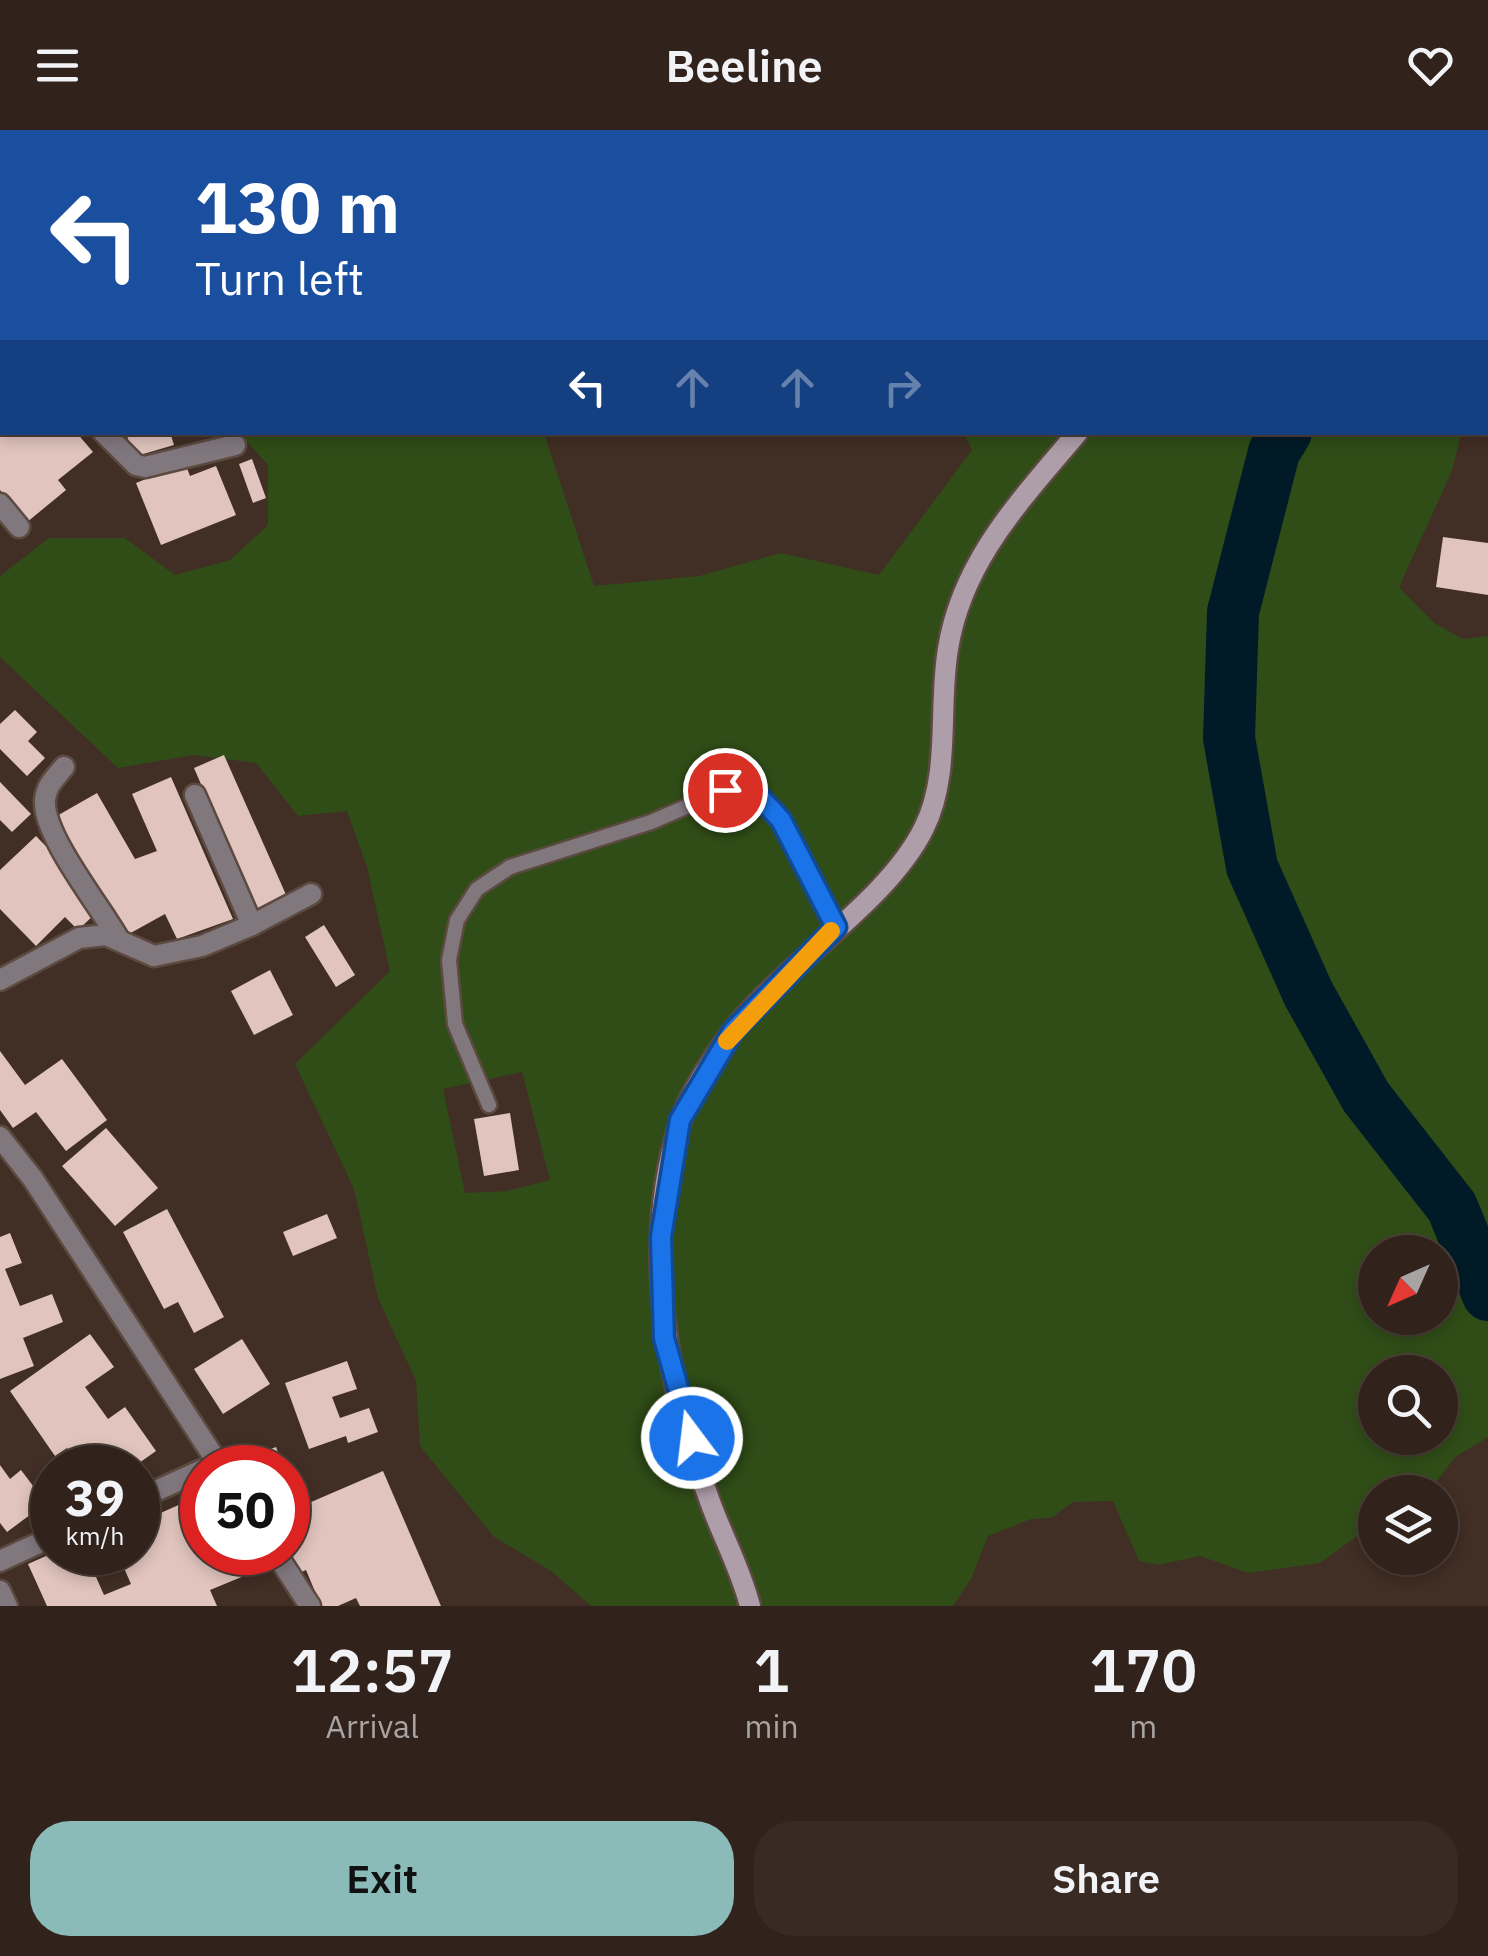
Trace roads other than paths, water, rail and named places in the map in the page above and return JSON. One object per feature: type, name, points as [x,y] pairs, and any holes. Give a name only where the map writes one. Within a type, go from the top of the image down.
[{"type":"main road","points":[[750,1606],[743,1576],[712,1506],[664,1338],[661,1237],[680,1120],[733,1031],[880,886],[925,828],[941,757],[947,650],[960,598],[980,552],[1076,435]]},
{"type":"street","points":[[106,435],[136,465],[146,467],[235,445]]},
{"type":"street","points":[[0,504],[19,527]]},
{"type":"street","points":[[64,767],[47,787],[44,806],[53,832],[119,940]]},
{"type":"street","points":[[196,795],[252,925]]},
{"type":"street","points":[[0,980],[79,938],[106,935],[154,956],[202,946],[311,894]]},
{"type":"street","points":[[0,1137],[34,1179],[198,1445]]},
{"type":"street","points":[[0,1561],[30,1547]]},
{"type":"street","points":[[290,1575],[310,1606]]},
{"type":"street","points":[[0,1591],[7,1606]]},
{"type":"lane","points":[[489,1105],[455,1024],[450,960],[457,920],[476,890],[510,867],[652,822],[725,790],[757,794],[781,820],[836,927]]},
{"type":"waterway","points":[[1284,435],[1274,452],[1233,612],[1229,738],[1252,867],[1308,993],[1366,1097],[1452,1207],[1488,1295]]}]
